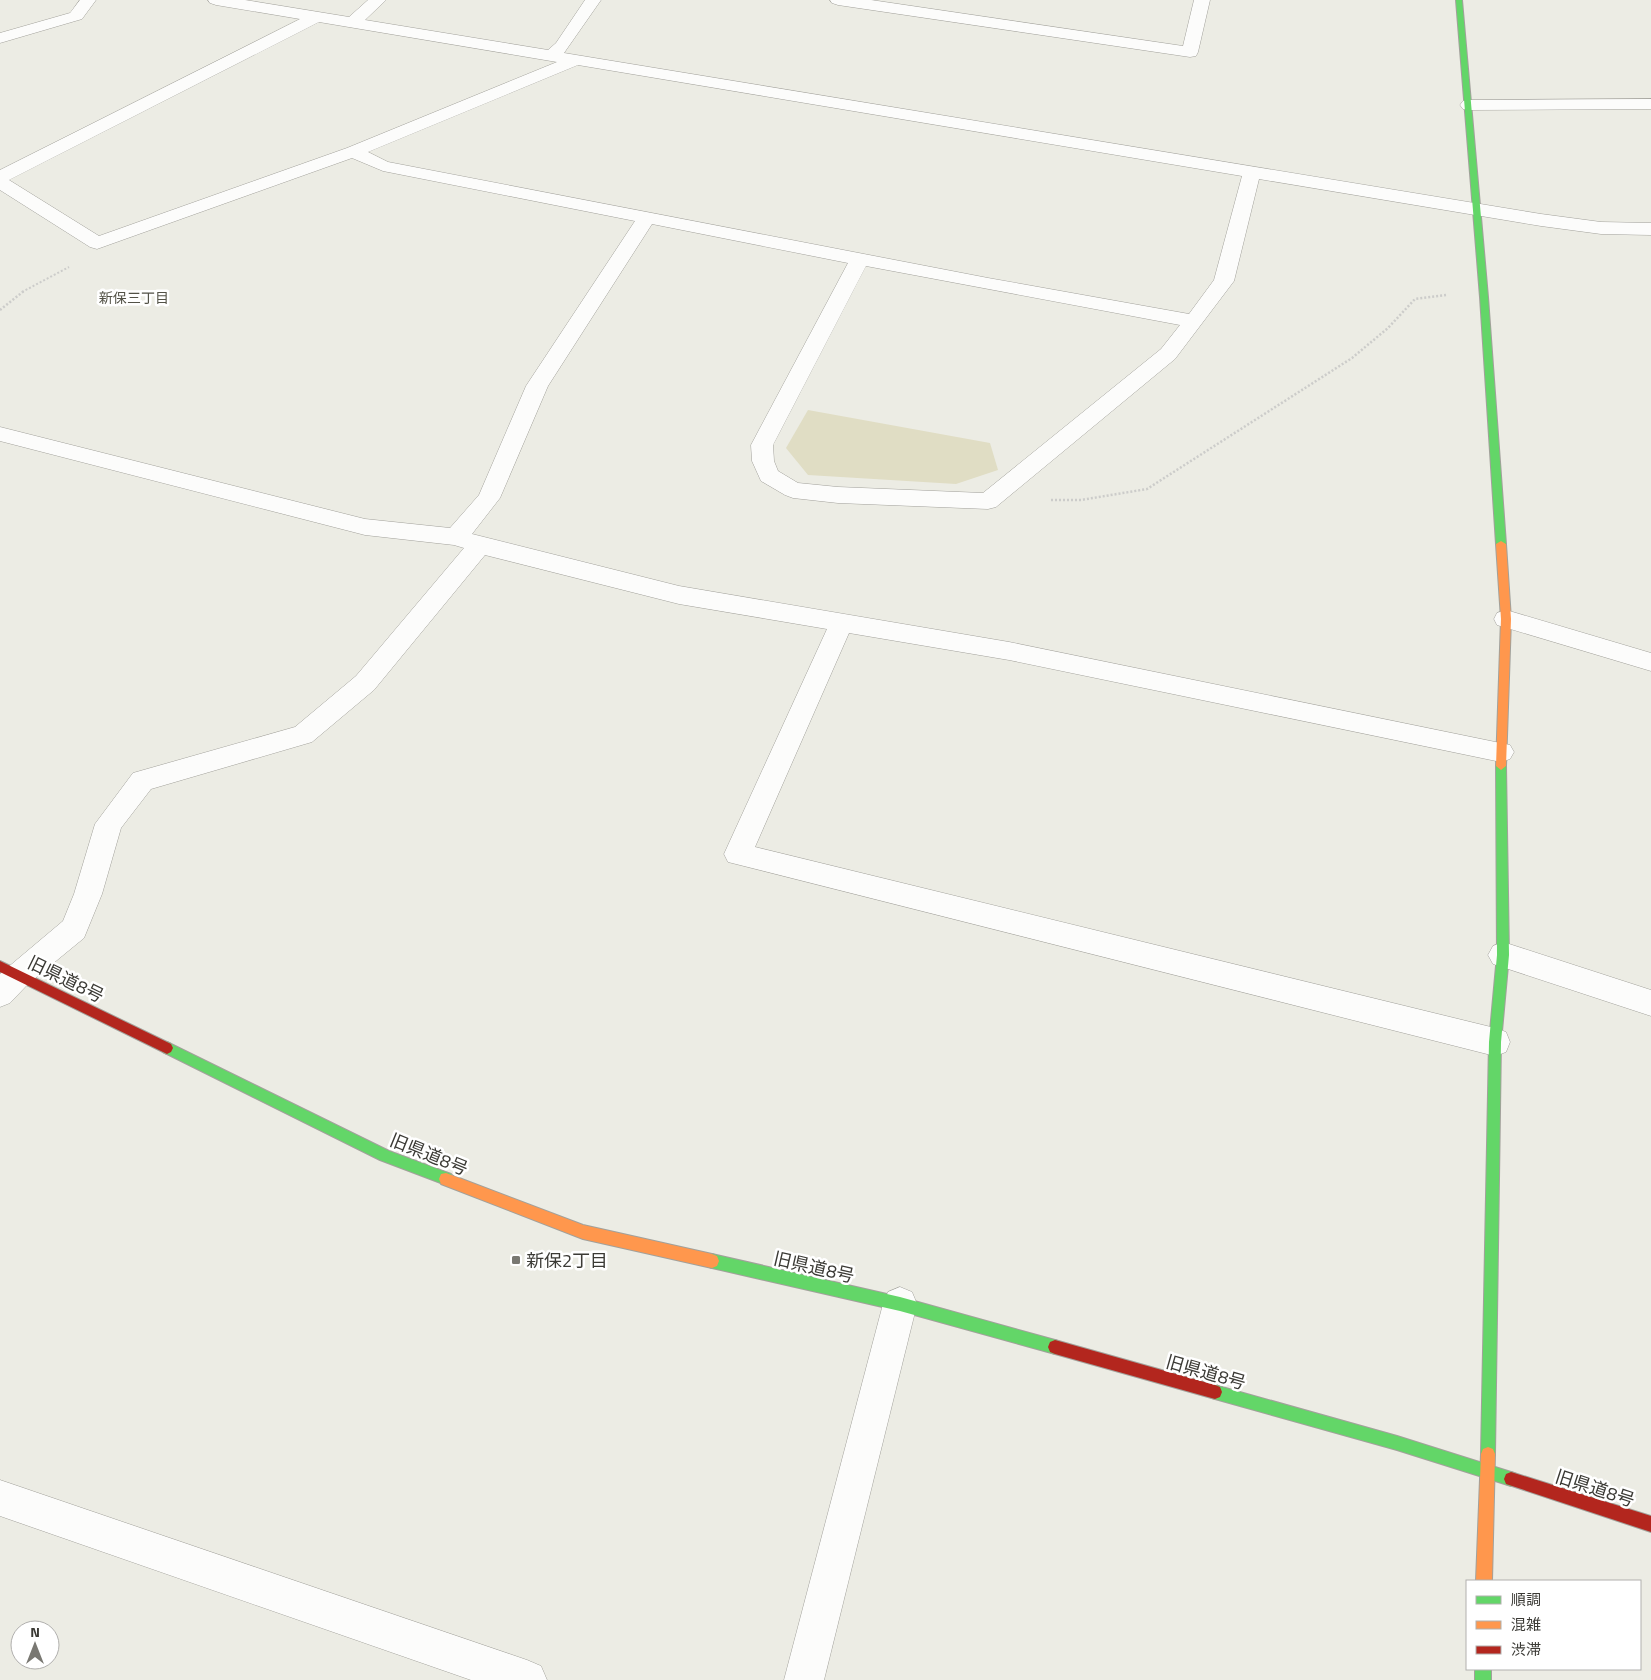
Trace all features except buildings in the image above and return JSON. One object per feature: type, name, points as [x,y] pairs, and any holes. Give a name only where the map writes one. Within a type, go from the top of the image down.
[{"type":"street","points":[[0,38],[76,16],[88,0]]},
{"type":"street","points":[[216,0],[1541,220],[1601,228],[1651,229]]},
{"type":"street","points":[[352,23],[378,0]]},
{"type":"street","points":[[552,55],[562,46],[593,0]]},
{"type":"street","points":[[838,0],[1190,52],[1202,0]]},
{"type":"street","points":[[1459,0],[1469,105],[1475,208],[1484,297],[1506,619],[1501,752],[1503,955],[1496,1042],[1488,1471],[1484,1580]]},
{"type":"street","points":[[0,177],[316,17]]},
{"type":"street","points":[[0,182],[97,243],[353,152],[576,60]]},
{"type":"street","points":[[1469,105],[1651,104]]},
{"type":"street","points":[[353,152],[383,166],[860,259],[1194,321]]},
{"type":"street","points":[[860,259],[762,445],[763,461],[769,476],[793,490],[838,495],[988,501],[1168,354],[1224,281],[1252,171]]},
{"type":"street","points":[[6,978],[74,929],[88,894],[109,824],[142,781],[302,735],[365,683],[468,541],[489,498],[537,386],[646,218]]},
{"type":"street","points":[[0,434],[365,527],[468,541],[679,595],[1009,651],[1501,752]]},
{"type":"street","points":[[1506,619],[1651,662]]},
{"type":"street","points":[[842,622],[738,854],[1496,1042]]},
{"type":"street","points":[[1503,955],[1651,1003]]},
{"type":"street","name":"旧県道8号","points":[[6,978],[384,1156],[584,1232],[900,1304],[1397,1443],[1651,1524]]},
{"type":"street","points":[[804,1680],[900,1304]]},
{"type":"street","points":[[0,1498],[527,1680]]},
{"type":"path","points":[[0,310],[11,299],[40,281],[76,264],[97,243]]},
{"type":"path","points":[[988,501],[1082,500],[1147,489],[1352,358],[1388,328],[1415,298],[1440,294],[1484,297]]},
{"type":"shaded area","points":[[808,410],[990,443],[998,470],[956,484],[808,475],[786,448]]},
{"type":"traffic: fast","points":[[1459,0],[1484,297],[1501,544]]},
{"type":"traffic: fast","points":[[1488,1454],[1495,1042],[1503,955],[1501,766]]},
{"type":"traffic: fast","points":[[167,1048],[385,1156],[446,1179]]},
{"type":"traffic: fast","points":[[712,1261],[900,1304],[1055,1347]]},
{"type":"traffic: fast","points":[[1215,1392],[1397,1443],[1511,1479]]},
{"type":"traffic: fast","points":[[1483,1670],[1483,1680]]},
{"type":"traffic: slow","points":[[1501,544],[1506,619],[1501,766]]},
{"type":"traffic: slow","points":[[446,1179],[583,1232],[712,1261]]},
{"type":"traffic: slow","points":[[1484,1580],[1488,1454]]},
{"type":"traffic: jam","points":[[0,966],[167,1048]]},
{"type":"traffic: jam","points":[[1055,1347],[1215,1392]]},
{"type":"traffic: jam","points":[[1511,1479],[1651,1524]]},
{"type":"place","name":"新保2丁目","points":[[516,1260]]},
{"type":"district","name":"新保三丁目","points":[[134,297]]}]
